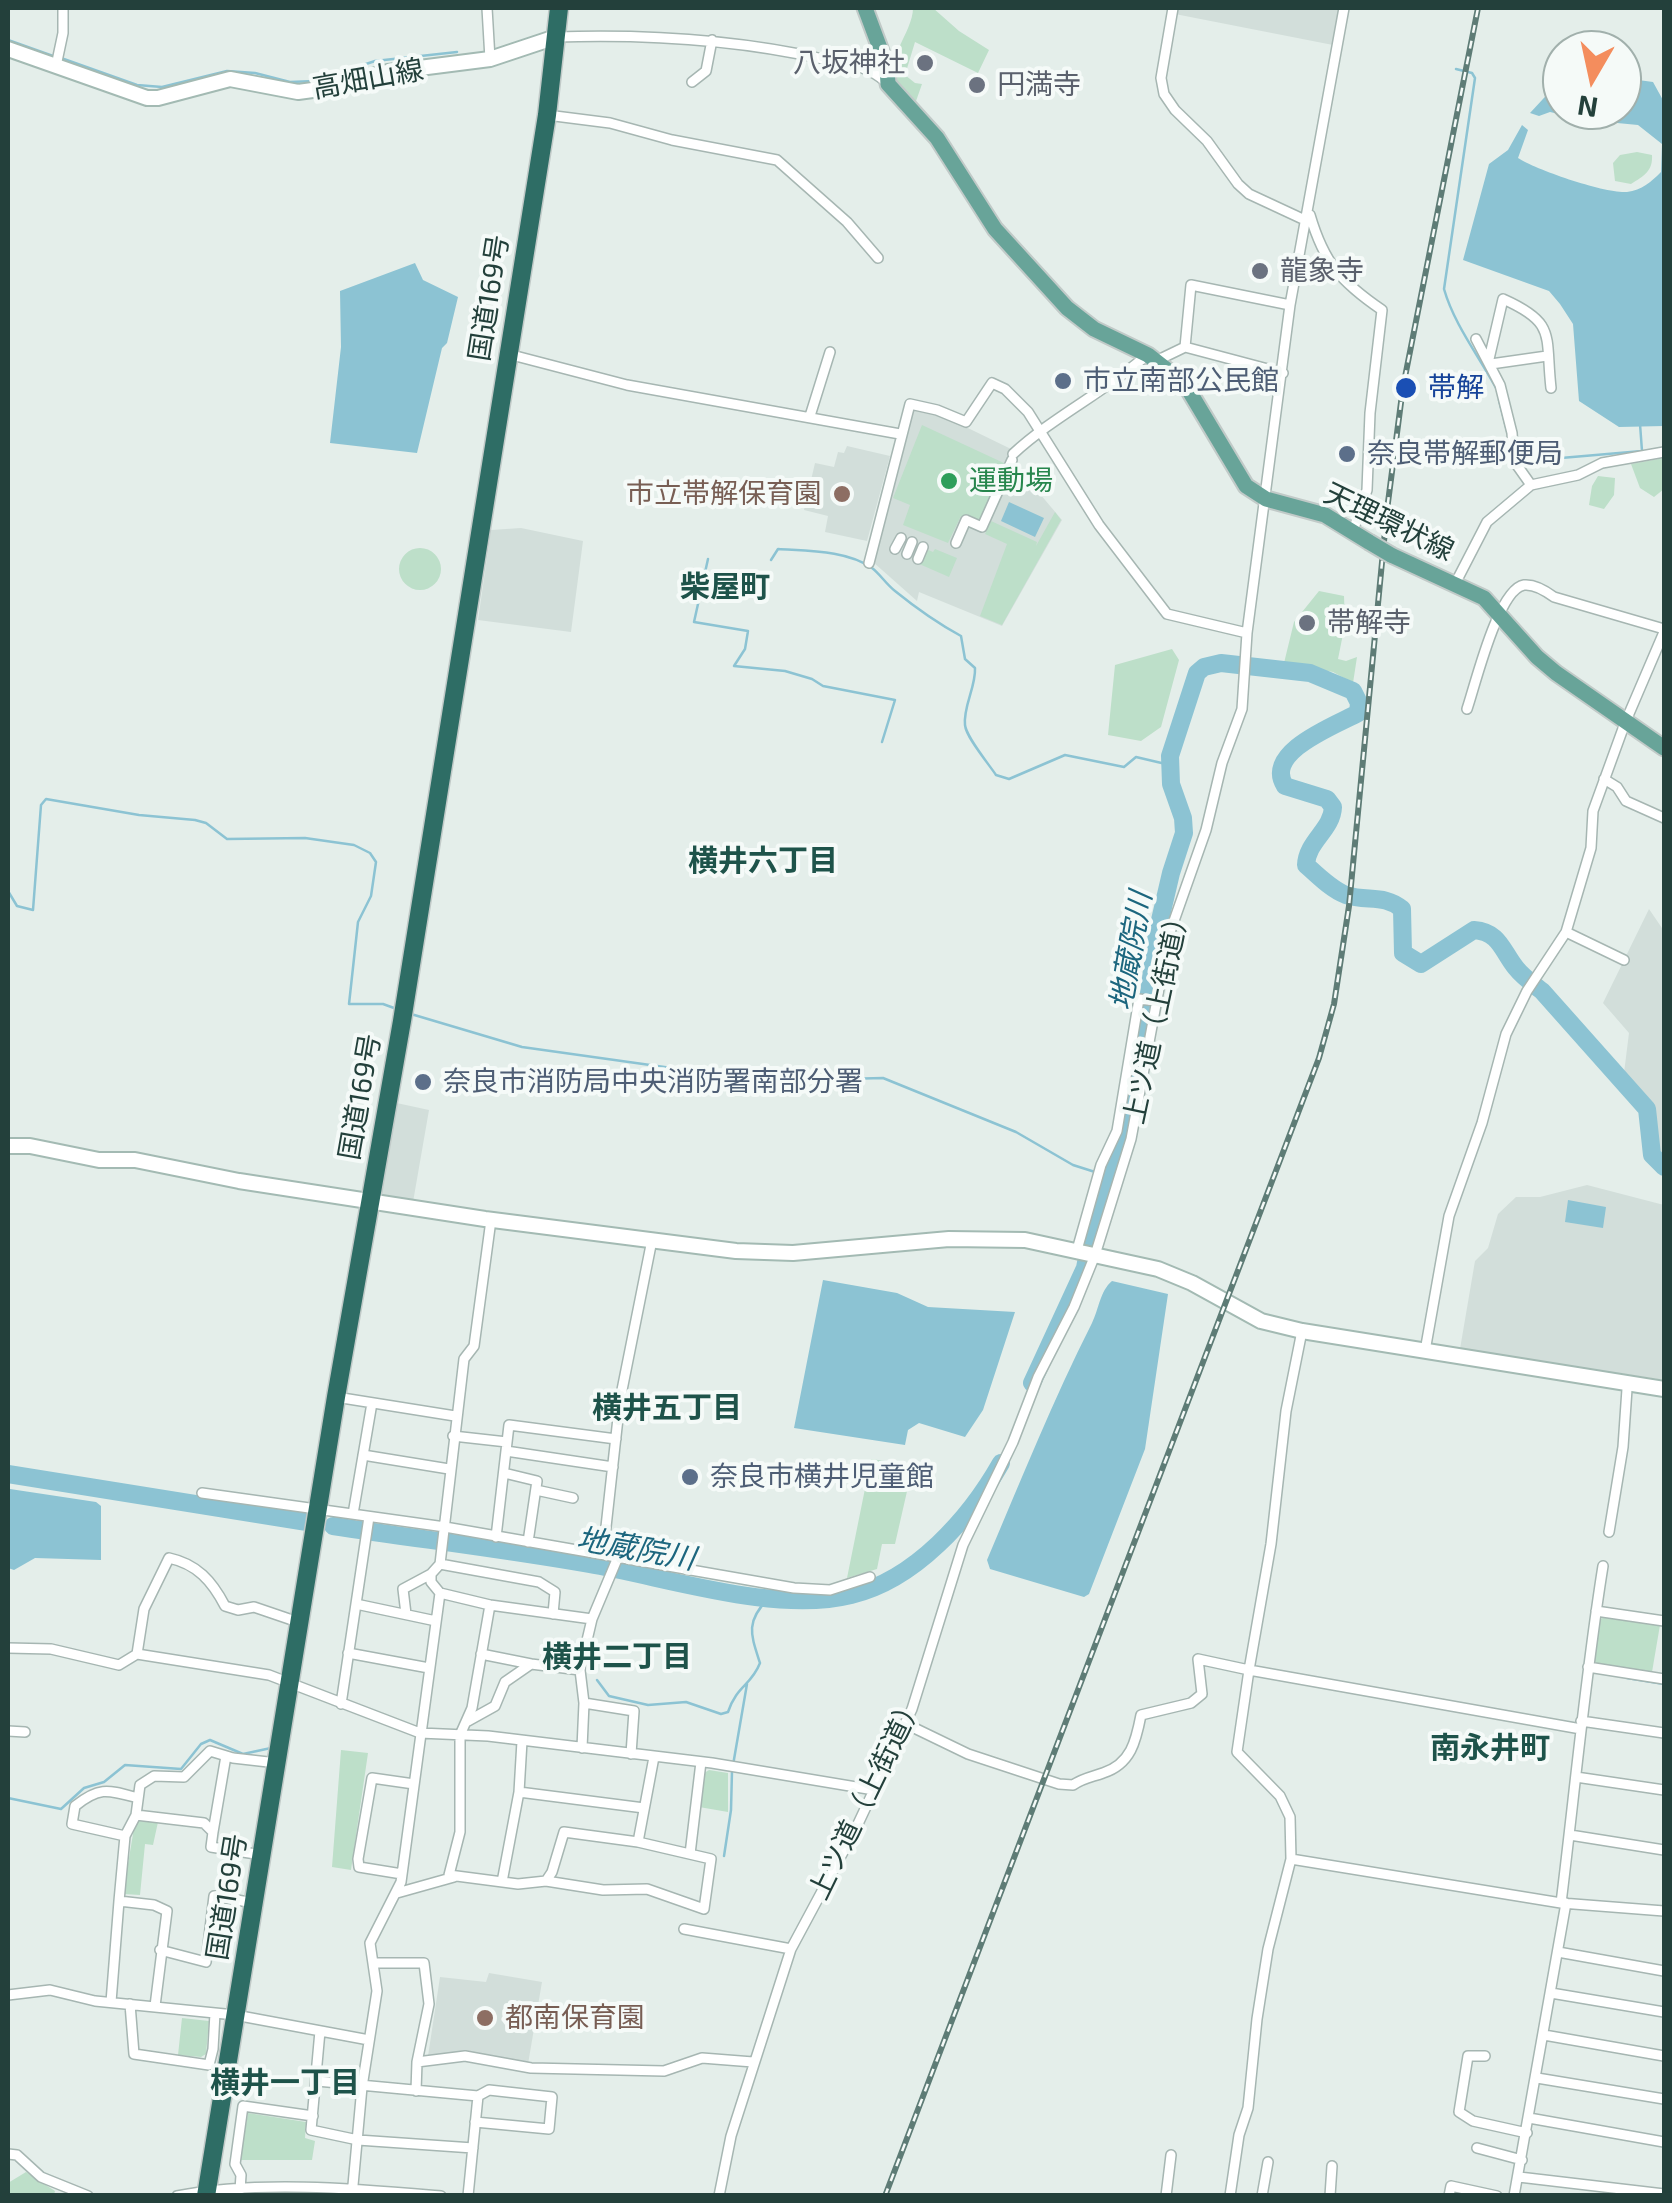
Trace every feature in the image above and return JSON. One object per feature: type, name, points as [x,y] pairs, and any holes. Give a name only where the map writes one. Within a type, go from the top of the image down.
[{"type":"highway","name":"国道169号","points":[[206,2193],[368,1200],[402,1021],[547,115],[559,8]]},
{"type":"main road","points":[[865,8],[887,67],[888,84],[937,138],[995,229],[1042,284],[1094,329],[1152,358],[1185,384],[1246,486],[1266,500]]},
{"type":"main road","name":"天理環状線","points":[[1266,500],[1310,509],[1391,555],[1484,598],[1537,657],[1664,748]]},
{"type":"street","points":[[56,66],[63,8]]},
{"type":"street","points":[[486,8],[490,59]]},
{"type":"street","points":[[1174,8],[1161,78],[1164,94],[1175,110],[1207,141],[1249,194],[1308,216],[1328,262],[1342,279],[1382,310],[1370,413],[1367,490],[1353,531]]},
{"type":"street","name":"上ツ道（上街道）","points":[[719,2196],[731,2136],[791,1949],[906,1724],[963,1545],[1006,1458],[1038,1377],[1074,1307],[1095,1255],[1138,1113],[1149,1000],[1206,830],[1222,762],[1242,710],[1247,632],[1290,305],[1344,8]]},
{"type":"street","points":[[556,37],[653,36],[790,51],[866,67],[888,84]]},
{"type":"street","name":"高畑山線","points":[[8,48],[147,98],[158,98],[230,80],[298,92],[388,72],[490,59],[556,37]]},
{"type":"street","points":[[692,82],[706,71],[712,40]]},
{"type":"street","points":[[547,115],[610,123],[672,140],[777,160],[847,222],[878,258]]},
{"type":"street","points":[[1184,347],[1191,285],[1290,305]]},
{"type":"street","points":[[1490,362],[1503,299],[1533,312],[1543,325],[1551,388]]},
{"type":"street","points":[[1476,339],[1500,385],[1514,461],[1532,485]]},
{"type":"street","points":[[956,543],[966,520],[982,527],[1012,457],[1042,430],[1152,358],[1184,347],[1282,373]]},
{"type":"street","points":[[810,416],[830,352]]},
{"type":"street","points":[[508,354],[627,385],[900,434]]},
{"type":"street","points":[[1490,362],[1547,356]]},
{"type":"street","points":[[869,563],[910,404],[966,422],[992,382],[1014,397],[1042,430],[1099,525],[1167,614],[1247,632]]},
{"type":"street","points":[[1456,582],[1486,522],[1532,485],[1578,475],[1602,463],[1664,452]]},
{"type":"street","points":[[896,549],[901,538]]},
{"type":"street","points":[[907,554],[912,542]]},
{"type":"street","points":[[918,558],[923,547]]},
{"type":"street","points":[[1424,1350],[1449,1216],[1482,1123],[1506,1034],[1526,991],[1566,932],[1591,848],[1593,811],[1664,631],[1525,585],[1516,589],[1500,612],[1467,709]]},
{"type":"street","points":[[1604,779],[1626,800],[1664,818]]},
{"type":"street","points":[[1566,932],[1624,960]]},
{"type":"street","points":[[1077,1250],[1101,1166],[1117,1132],[1138,999],[1149,1000]]},
{"type":"street","points":[[8,1146],[30,1146],[99,1160],[135,1160],[239,1181],[491,1220],[736,1251],[794,1254],[982,1237],[1026,1240],[1158,1269],[1261,1320],[1302,1332],[1664,1388]]},
{"type":"street","points":[[406,1614],[404,1589],[431,1574],[440,1564],[464,1359],[474,1346],[491,1220]]},
{"type":"street","points":[[603,1554],[620,1400],[652,1240]]},
{"type":"street","points":[[1230,2196],[1248,2108],[1256,2019],[1268,1948],[1290,1859],[1290,1817],[1280,1796],[1237,1752],[1271,1544],[1286,1411],[1302,1332]]},
{"type":"street","points":[[1608,1532],[1623,1447],[1627,1389]]},
{"type":"street","points":[[336,1397],[456,1416]]},
{"type":"street","points":[[353,1514],[372,1403]]},
{"type":"street","points":[[496,1537],[509,1425],[616,1440]]},
{"type":"street","points":[[453,1436],[613,1467]]},
{"type":"street","points":[[363,1455],[449,1469]]},
{"type":"street","points":[[504,1474],[537,1481],[528,1542]]},
{"type":"street","points":[[536,1490],[574,1498]]},
{"type":"street","points":[[202,1494],[353,1514],[368,1526],[444,1536],[496,1537],[603,1554],[616,1561],[794,1588],[830,1590],[870,1577]]},
{"type":"street","points":[[341,1704],[368,1526]]},
{"type":"street","points":[[136,1654],[144,1610],[169,1558],[192,1563],[216,1589],[225,1606],[238,1610],[254,1606],[300,1623]]},
{"type":"street","points":[[582,1748],[584,1703],[580,1670],[592,1619],[616,1561]]},
{"type":"street","points":[[440,1564],[539,1582],[555,1592],[553,1614]]},
{"type":"street","points":[[1514,2196],[1558,1952],[1581,1725],[1603,1566]]},
{"type":"street","points":[[431,1574],[431,1582],[440,1593],[490,1605],[592,1619]]},
{"type":"street","points":[[353,2192],[362,2086],[376,1990],[370,1943],[402,1874],[440,1593]]},
{"type":"street","points":[[356,1604],[436,1621]]},
{"type":"street","points":[[490,1605],[460,1734],[460,1832],[449,1875],[518,1884],[546,1880],[603,1890],[647,1889],[704,1909],[711,1860],[638,1842],[564,1832],[546,1880]]},
{"type":"street","points":[[1596,1611],[1664,1620]]},
{"type":"street","points":[[8,1648],[51,1649],[119,1666],[136,1654],[270,1675],[420,1733],[654,1756],[874,1790]]},
{"type":"street","points":[[348,1652],[430,1668]]},
{"type":"street","points":[[481,1654],[580,1670]]},
{"type":"street","points":[[906,1724],[968,1754],[1073,1786],[1115,1768],[1130,1755],[1141,1715],[1191,1702],[1202,1694],[1198,1659],[1581,1725],[1664,1734]]},
{"type":"street","points":[[466,1721],[495,1706],[505,1682],[532,1664]]},
{"type":"street","points":[[1588,1667],[1664,1679]]},
{"type":"street","points":[[584,1703],[634,1711],[631,1754]]},
{"type":"street","points":[[8,1731],[25,1732]]},
{"type":"street","points":[[502,1882],[518,1792],[522,1741]]},
{"type":"street","points":[[112,2002],[125,1836],[136,1814],[140,1784],[154,1776],[184,1777],[210,1751],[276,1763]]},
{"type":"street","points":[[226,1756],[210,1847],[262,1854]]},
{"type":"street","points":[[638,1842],[654,1756]]},
{"type":"street","points":[[690,1854],[700,1762]]},
{"type":"street","points":[[1576,1777],[1664,1790]]},
{"type":"street","points":[[402,1874],[358,1867],[358,1859],[372,1778],[414,1784]]},
{"type":"street","points":[[125,1836],[72,1824],[75,1806],[92,1792],[108,1790],[138,1798]]},
{"type":"street","points":[[518,1792],[644,1808]]},
{"type":"street","points":[[136,1814],[204,1824],[213,1832]]},
{"type":"street","points":[[1570,1835],[1664,1850]]},
{"type":"street","points":[[1290,1859],[1563,1903],[1664,1911]]},
{"type":"street","points":[[396,1893],[457,1876]]},
{"type":"street","points":[[160,1950],[206,1962],[214,1896],[254,1903]]},
{"type":"street","points":[[119,1901],[154,1905],[167,1911],[154,2006]]},
{"type":"street","points":[[684,1929],[791,1949]]},
{"type":"street","points":[[1558,1952],[1664,1971]]},
{"type":"street","points":[[373,1963],[424,1963],[428,2004],[416,2091]]},
{"type":"street","points":[[8,1995],[50,1990],[112,2002],[235,2015],[369,2040]]},
{"type":"street","points":[[1551,1993],[1664,2012]]},
{"type":"street","points":[[130,2004],[134,2054],[209,2064],[215,2013]]},
{"type":"street","points":[[320,2031],[311,2130],[358,2140],[473,2148]]},
{"type":"street","points":[[1544,2035],[1664,2056]]},
{"type":"street","points":[[417,2062],[465,2056],[532,2068],[664,2071],[702,2058],[753,2062]]},
{"type":"street","points":[[1485,2056],[1468,2056],[1460,2112],[1473,2121],[1526,2133]]},
{"type":"street","points":[[1536,2078],[1664,2099]]},
{"type":"street","points":[[317,2082],[478,2096],[489,2090],[552,2097],[549,2129],[476,2122]]},
{"type":"street","points":[[468,2196],[478,2096]]},
{"type":"street","points":[[232,2192],[241,2175],[235,2164],[242,2106],[313,2116]]},
{"type":"street","points":[[1529,2118],[1664,2142]]},
{"type":"street","points":[[1477,2148],[1522,2160]]},
{"type":"street","points":[[8,2154],[17,2156],[61,2190],[88,2196]]},
{"type":"street","points":[[1166,2196],[1171,2155]]},
{"type":"street","points":[[1262,2196],[1268,2162]]},
{"type":"street","points":[[1330,2196],[1332,2166]]},
{"type":"street","points":[[1519,2176],[1664,2194]]},
{"type":"street","points":[[1449,2196],[1451,2186],[1497,2196]]},
{"type":"street","points":[[177,2196],[232,2192],[441,2196]]},
{"type":"shaded area","points":[[1177,8],[1340,8],[1333,45],[1175,14]]},
{"type":"shaded area","points":[[916,407],[935,412],[1011,449],[1007,455],[1062,520],[1002,626],[919,592],[917,601],[873,562],[912,410]]},
{"type":"shaded area","points":[[847,446],[890,456],[867,541],[825,532],[828,516],[804,510],[815,463],[834,467],[838,452],[844,453]]},
{"type":"shaded area","points":[[521,528],[583,541],[571,632],[478,620],[491,530]]},
{"type":"shaded area","points":[[1649,909],[1664,931],[1664,1161],[1655,1156],[1650,1108],[1624,1073],[1629,1033],[1603,1003]]},
{"type":"shaded area","points":[[392,1102],[429,1110],[413,1202],[377,1195]]},
{"type":"shaded area","points":[[1587,1185],[1664,1205],[1664,1380],[1460,1349],[1475,1261],[1488,1248],[1498,1214],[1516,1197],[1540,1197]]},
{"type":"shaded area","name":"都南保育園","points":[[489,1973],[542,1982],[528,2064],[474,2054],[428,2056],[440,1977],[486,1982]]},
{"type":"green space","points":[[913,8],[933,8],[989,50],[978,73],[915,42],[905,75],[922,84],[915,104],[902,93],[893,76],[895,57]]},
{"type":"green space","points":[[1620,155],[1652,155],[1647,173],[1631,184],[1615,181],[1613,163]]},
{"type":"green space","name":"運動場","points":[[922,425],[1006,464],[980,522],[961,516],[948,543],[903,525],[910,505],[893,498]]},
{"type":"green space","points":[[1664,458],[1664,489],[1654,497],[1640,488],[1631,464]]},
{"type":"green space","points":[[1598,476],[1615,478],[1614,495],[1604,509],[1589,505]]},
{"type":"green space","points":[[1055,512],[1061,520],[1002,625],[980,616],[1007,544],[985,534],[991,521],[1037,542],[1036,546]]},
{"type":"green space","points":[[420,548],[435,554],[441,569],[435,584],[420,590],[405,584],[399,569],[405,554]]},
{"type":"green space","points":[[924,548],[957,558],[949,577],[917,563]]},
{"type":"green space","points":[[1319,591],[1344,596],[1345,624],[1338,659],[1357,657],[1353,683],[1333,672],[1284,663],[1294,622]]},
{"type":"green space","points":[[1172,649],[1179,660],[1161,727],[1141,741],[1108,735],[1115,665]]},
{"type":"green space","points":[[871,1459],[913,1465],[895,1544],[882,1544],[877,1569],[847,1578]]},
{"type":"green space","points":[[1604,1617],[1660,1625],[1652,1672],[1597,1664],[1593,1659],[1599,1620]]},
{"type":"green space","points":[[341,1750],[368,1753],[351,1870],[332,1867]]},
{"type":"green space","points":[[709,1770],[728,1773],[728,1812],[699,1807],[701,1775]]},
{"type":"green space","points":[[139,1821],[158,1822],[153,1845],[145,1844],[140,1895],[123,1894],[134,1828]]},
{"type":"green space","points":[[182,2018],[209,2021],[206,2054],[201,2057],[178,2055]]},
{"type":"green space","points":[[248,2113],[306,2122],[305,2138],[315,2141],[312,2160],[240,2160]]},
{"type":"green space","points":[[26,2172],[55,2191],[54,2195],[8,2196],[8,2183]]},
{"type":"water","points":[[1642,80],[1653,82],[1664,102],[1664,426],[1619,427],[1579,401],[1573,324],[1549,291],[1463,260],[1489,164],[1508,150],[1522,125],[1528,130],[1518,158],[1572,180],[1617,192],[1646,185],[1661,172],[1662,144],[1642,128]]},
{"type":"water","points":[[1542,100],[1542,115],[1530,113]]},
{"type":"water","points":[[415,263],[423,280],[458,297],[417,453],[330,443],[341,347],[340,291]]},
{"type":"water","points":[[1009,502],[1044,518],[1035,537],[1001,521]]},
{"type":"water","points":[[1568,1200],[1606,1207],[1603,1228],[1565,1222]]},
{"type":"water","points":[[823,1280],[897,1293],[928,1307],[1015,1312],[983,1410],[965,1437],[919,1423],[908,1430],[905,1445],[794,1428]]},
{"type":"water","points":[[1112,1281],[1168,1294],[1145,1449],[1089,1594],[1084,1597],[990,1569],[987,1560],[1102,1295]]},
{"type":"water","points":[[10,1489],[96,1502],[101,1506],[101,1560],[35,1558],[14,1570],[8,1568]]},
{"type":"waterway","points":[[8,40],[53,56]]},
{"type":"waterway","points":[[61,58],[137,85],[162,87],[227,71],[290,82],[315,81],[375,61],[457,52]]},
{"type":"waterway","points":[[1456,69],[1472,73],[1475,78],[1444,289],[1460,327],[1496,388]]},
{"type":"waterway","points":[[1499,400],[1507,431]]},
{"type":"waterway","points":[[1516,440],[1561,458],[1642,451],[1640,424]]},
{"type":"waterway","points":[[771,560],[778,549],[826,553],[862,562],[935,621],[961,636],[965,659],[975,668],[966,730],[996,775],[1009,779],[1065,755],[1124,767],[1136,757],[1170,765]]},
{"type":"waterway","points":[[708,559],[694,622],[748,631],[745,649],[734,666],[785,671],[823,686],[895,700],[882,742]]},
{"type":"waterway","name":"地蔵院川","points":[[1032,1383],[1085,1268],[1135,1099],[1157,933],[1184,833],[1171,784],[1170,756],[1197,673],[1204,667],[1221,663],[1310,673],[1353,691],[1359,703],[1358,713],[1305,741],[1284,762],[1281,774],[1285,786],[1327,799],[1333,807],[1310,849],[1306,865],[1341,893],[1389,901],[1402,909],[1403,953],[1421,964],[1474,930],[1495,938],[1519,971],[1542,991],[1647,1109],[1652,1155],[1664,1167]]},
{"type":"waterway","points":[[8,891],[17,906],[33,910],[41,805],[46,799],[195,820],[206,823],[227,839],[305,838],[354,845],[370,853],[376,862],[371,896],[358,922],[349,1004],[383,1004],[394,1008]]},
{"type":"waterway","points":[[411,1014],[522,1047],[764,1081],[883,1078],[1016,1132],[1073,1165],[1095,1172]]},
{"type":"waterway","name":"地蔵院川","points":[[1103,1173],[1112,1175]]},
{"type":"waterway","name":"地蔵院川","points":[[333,1526],[557,1559],[720,1592],[821,1600],[875,1587],[918,1561],[957,1525],[1001,1463]]},
{"type":"waterway","name":"地蔵院川","points":[[8,1474],[307,1522]]},
{"type":"waterway","points":[[597,1680],[609,1696],[648,1705],[686,1702],[721,1714],[728,1712],[760,1663],[752,1629],[756,1615],[768,1599]]},
{"type":"waterway","points":[[1627,1678],[1664,1684]]},
{"type":"waterway","points":[[724,1856],[732,1771],[747,1684]]},
{"type":"waterway","points":[[8,1798],[61,1809],[84,1788],[104,1782],[125,1765],[181,1769],[201,1744],[210,1740],[243,1754],[271,1748]]},
{"type":"railway","points":[[885,2196],[1319,1058],[1334,1004],[1349,906],[1387,510],[1403,387],[1478,8]]},
{"type":"place","name":"八坂神社","points":[[925,63]]},
{"type":"place","name":"円満寺","points":[[977,85]]},
{"type":"place","name":"龍象寺","points":[[1260,271]]},
{"type":"place","name":"市立南部公民館","points":[[1063,381]]},
{"type":"place","name":"帯解","points":[[1406,388]]},
{"type":"place","name":"奈良帯解郵便局","points":[[1347,454]]},
{"type":"place","name":"運動場","points":[[949,481]]},
{"type":"place","name":"市立帯解保育園","points":[[842,494]]},
{"type":"place","name":"帯解寺","points":[[1307,623]]},
{"type":"place","name":"奈良市消防局中央消防署南部分署","points":[[423,1082]]},
{"type":"place","name":"奈良市横井児童館","points":[[690,1477]]},
{"type":"place","name":"都南保育園","points":[[485,2018]]},
{"type":"district","name":"柴屋町","points":[[725,587]]},
{"type":"district","name":"横井六丁目","points":[[763,861]]},
{"type":"district","name":"横井五丁目","points":[[667,1408]]},
{"type":"district","name":"横井二丁目","points":[[617,1657]]},
{"type":"district","name":"南永井町","points":[[1490,1748]]},
{"type":"district","name":"横井一丁目","points":[[285,2083]]}]
